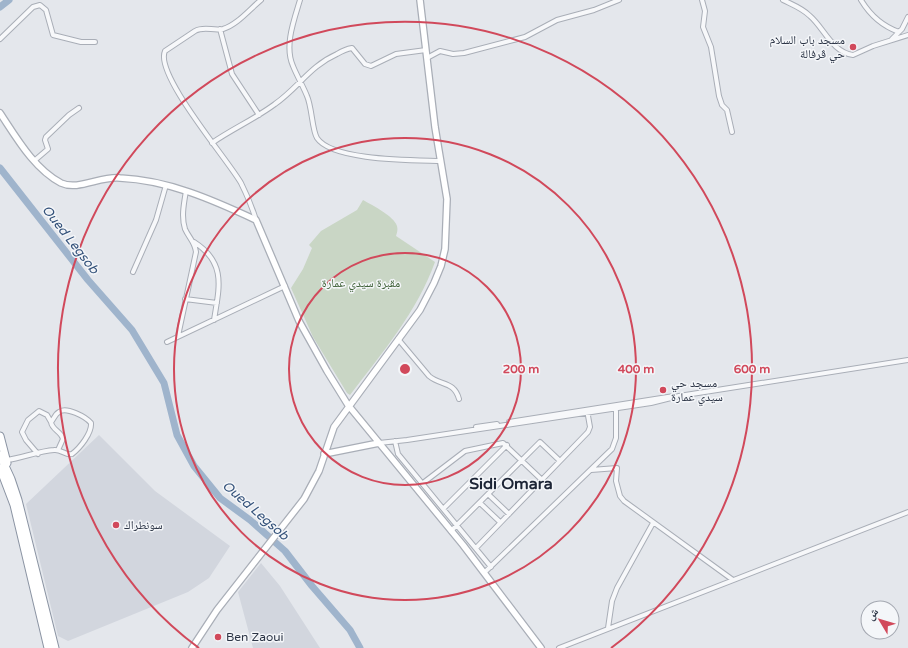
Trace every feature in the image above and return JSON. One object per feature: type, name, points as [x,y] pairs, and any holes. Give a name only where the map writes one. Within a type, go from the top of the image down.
[{"type":"highway","points":[[0,436],[55,648]]},
{"type":"highway","points":[[0,455],[12,479]]},
{"type":"highway","points":[[0,468],[14,505],[48,648]]},
{"type":"main road","points":[[192,648],[217,610],[277,534],[312,485],[334,427],[348,405],[428,297],[438,271],[445,250],[448,213],[420,0]]},
{"type":"main road","points":[[0,112],[34,161],[54,178],[72,186],[101,179],[119,178],[166,185],[211,199],[256,220],[314,349],[348,405],[407,475],[541,648]]},
{"type":"main road","points":[[324,454],[379,443]]},
{"type":"street","points":[[256,220],[241,183],[194,120],[169,74],[163,58],[165,51],[168,48],[198,30],[220,29],[232,24],[261,0]]},
{"type":"street","points":[[300,0],[290,42],[291,62],[309,101],[317,137],[325,146],[333,150],[357,155],[441,161]]},
{"type":"street","points":[[427,58],[440,51],[454,54],[464,53],[525,37],[557,20],[594,10],[619,0]]},
{"type":"street","points":[[702,0],[704,11],[703,27],[711,47],[721,101],[727,110],[732,132]]},
{"type":"street","points":[[783,0],[804,10],[818,24],[833,44],[849,54],[853,55],[908,35]]},
{"type":"street","points":[[861,0],[876,20],[899,32]]},
{"type":"street","points":[[0,39],[33,7],[40,5],[46,10],[53,35],[81,42],[95,42]]},
{"type":"street","points":[[888,41],[899,32],[908,17]]},
{"type":"street","points":[[220,29],[232,74],[259,115]]},
{"type":"street","points":[[212,143],[276,104],[324,60],[350,48],[365,64],[371,66],[378,64],[396,54],[426,50]]},
{"type":"street","points":[[34,161],[47,151],[48,148],[45,138],[69,115],[79,108]]},
{"type":"street","points":[[133,272],[156,220],[166,185]]},
{"type":"street","points":[[186,191],[183,209],[184,225],[194,242],[207,254],[218,271],[220,278],[214,320]]},
{"type":"street","points":[[178,336],[195,256],[194,242]]},
{"type":"street","points":[[167,342],[285,286]]},
{"type":"street","points":[[185,299],[217,303]]},
{"type":"street","points":[[398,339],[429,376],[434,380],[452,386],[457,391],[459,399]]},
{"type":"street","points":[[587,411],[651,403],[679,396],[908,360]]},
{"type":"street","points":[[379,443],[587,411],[667,396],[679,396]]},
{"type":"street","points":[[484,573],[612,449],[615,442],[616,408]]},
{"type":"street","points":[[38,454],[23,436],[23,428],[28,420],[39,411],[47,415],[52,426],[61,434],[63,439],[58,450]]},
{"type":"street","points":[[7,460],[58,450],[69,455],[75,452],[91,429],[91,423],[78,414],[64,411],[59,412],[51,422]]},
{"type":"street","points":[[476,548],[589,429],[587,411]]},
{"type":"street","points":[[395,441],[398,454],[413,470],[491,567]]},
{"type":"street","points":[[451,531],[541,441],[560,461]]},
{"type":"street","points":[[423,483],[470,449],[503,442],[542,480]]},
{"type":"street","points":[[444,508],[507,446]]},
{"type":"street","points":[[392,457],[398,454]]},
{"type":"street","points":[[590,470],[617,468],[616,482],[620,496],[627,503],[733,580]]},
{"type":"street","points":[[407,475],[413,470]]},
{"type":"street","points":[[488,494],[509,514]]},
{"type":"street","points":[[480,502],[500,522]]},
{"type":"street","points":[[559,648],[908,512]]},
{"type":"street","points":[[608,628],[612,601],[617,588],[653,523]]},
{"type":"shaded area","name":"سونطراك","points":[[99,435],[155,491],[230,546],[209,578],[188,592],[68,641],[58,636],[26,504]]},
{"type":"shaded area","points":[[261,563],[280,586],[320,648],[253,648],[238,592]]},
{"type":"green space","name":"مقبرة سيدي عمارة","points":[[363,200],[392,218],[397,226],[396,236],[435,262],[419,298],[409,315],[398,332],[350,395],[347,393],[313,337],[291,288],[303,269],[312,248],[309,245],[321,231],[357,210]]},
{"type":"waterway","name":"Oued Legsob","points":[[0,7],[9,0]]},
{"type":"waterway","name":"Oued Legsob","points":[[0,168],[88,280],[132,330],[164,383],[177,435],[194,466],[220,498],[250,520],[285,551],[312,586],[350,630],[360,648]]},
{"type":"place","name":"مسجد باب السلام حي ڨرفالة","points":[[853,47]]},
{"type":"place","name":"مسجد حي سيدي عمارة","points":[[663,390]]},
{"type":"place","name":"سونطراك","points":[[116,525]]},
{"type":"place","name":"Ben Zaoui","points":[[218,637]]},
{"type":"district","name":"Sidi Omara","points":[[511,483]]}]
